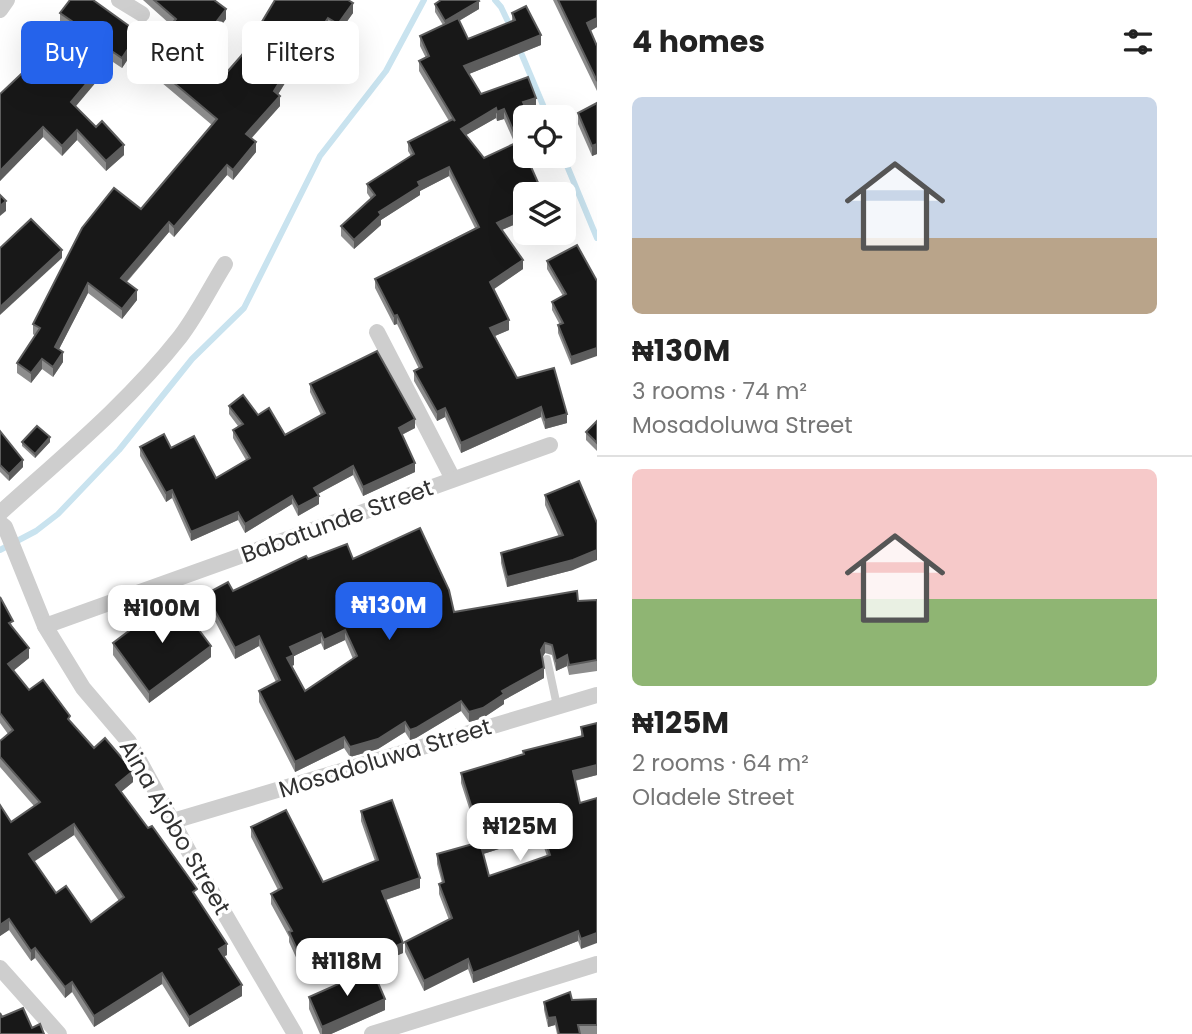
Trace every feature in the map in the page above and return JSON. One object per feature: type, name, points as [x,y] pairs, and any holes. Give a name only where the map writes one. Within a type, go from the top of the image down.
[{"type":"street","points":[[0,10],[7,0]]},
{"type":"street","points":[[119,0],[142,14]]},
{"type":"street","points":[[2,521],[134,388],[180,336],[225,264]]},
{"type":"street","points":[[377,332],[453,479]]},
{"type":"street","name":"Babatunde Street","points":[[45,626],[550,445]]},
{"type":"street","name":"Aina Ajobo Street","points":[[2,521],[45,626],[83,688],[129,743],[199,870],[295,1034]]},
{"type":"street","name":"Mosadoluwa Street","points":[[173,821],[597,695]]},
{"type":"street","points":[[372,1034],[597,964]]},
{"type":"street","points":[[0,968],[59,1034]]},
{"type":"lane","points":[[547,660],[557,706]]},
{"type":"building","points":[[70,0],[93,0],[127,25],[127,50],[122,58],[113,52],[113,21],[72,21],[60,13]]},
{"type":"building","points":[[154,0],[214,0],[226,9],[217,21],[174,21],[176,19]]},
{"type":"building","points":[[275,0],[348,0],[353,3],[340,21],[328,18],[326,21],[262,21]]},
{"type":"building","points":[[441,0],[479,1],[445,21],[435,4]]},
{"type":"building","points":[[558,0],[597,0],[597,18],[587,23],[597,46],[597,81]]},
{"type":"building","points":[[526,6],[541,35],[464,66],[481,94],[528,77],[536,98],[523,102],[524,105],[513,105],[513,130],[504,109],[497,112],[496,108],[461,129],[484,158],[513,144],[513,168],[532,168],[538,182],[513,182],[513,216],[497,223],[523,260],[490,282],[509,320],[490,328],[517,378],[554,368],[567,414],[545,420],[541,407],[461,443],[445,408],[437,412],[414,371],[422,367],[397,315],[394,316],[375,279],[479,227],[449,167],[418,182],[420,186],[379,212],[381,215],[354,240],[341,226],[375,195],[367,184],[414,154],[408,142],[453,119],[455,121],[419,61],[429,56],[420,36],[458,18],[468,39],[515,20],[512,13]]},
{"type":"building","points":[[242,55],[242,84],[278,84],[274,91],[280,96],[246,134],[256,142],[233,170],[227,165],[174,227],[169,222],[121,278],[137,290],[122,309],[88,283],[55,347],[63,352],[53,367],[42,359],[31,373],[17,363],[40,328],[33,324],[82,228],[114,188],[141,209],[217,119],[175,84],[228,84],[228,71]]},
{"type":"building","points":[[21,74],[21,84],[86,84],[71,102],[96,127],[102,121],[124,145],[106,161],[77,130],[62,146],[43,127],[0,171],[0,94]]},
{"type":"building","points":[[597,103],[597,144],[592,146],[578,113]]},
{"type":"building","points":[[0,195],[6,201],[0,206]]},
{"type":"building","points":[[31,219],[62,250],[0,307],[0,248]]},
{"type":"building","points":[[577,245],[597,281],[597,348],[571,357],[558,325],[563,323],[552,302],[566,294],[547,261]]},
{"type":"building","points":[[377,351],[415,419],[399,428],[415,463],[363,487],[353,466],[314,488],[319,496],[298,507],[292,496],[245,524],[238,512],[191,532],[172,490],[166,493],[140,447],[164,434],[171,448],[194,436],[216,478],[250,458],[233,430],[243,424],[229,406],[243,395],[258,415],[269,408],[285,435],[325,413],[310,384]]},
{"type":"building","points":[[597,421],[597,443],[586,432]]},
{"type":"building","points":[[37,426],[50,437],[35,454],[22,442]]},
{"type":"building","points":[[0,431],[23,460],[9,474],[0,465]]},
{"type":"building","points":[[579,481],[597,523],[597,550],[573,560],[507,577],[501,553],[563,535],[545,495]]},
{"type":"building","points":[[420,528],[449,590],[454,612],[577,591],[578,601],[597,600],[597,660],[569,665],[567,655],[556,661],[552,645],[545,643],[541,650],[544,668],[502,691],[504,694],[483,708],[469,712],[461,701],[416,728],[410,730],[405,722],[378,739],[350,747],[344,737],[295,762],[259,691],[280,680],[259,636],[235,648],[206,594],[228,582],[233,591],[306,556],[308,559],[347,544],[353,559]],"holes":[[[345,630],[357,656],[305,691],[287,658],[294,655],[290,647],[321,633],[324,640]]]},
{"type":"building","points":[[0,597],[13,621],[9,623],[29,648],[8,664],[29,690],[43,680],[70,716],[68,719],[94,748],[105,738],[133,771],[116,785],[148,828],[152,826],[197,889],[193,892],[227,944],[219,949],[242,985],[189,1017],[162,973],[94,1016],[72,982],[65,987],[35,948],[31,951],[9,919],[0,925],[0,805],[11,822],[40,802],[0,757],[0,741],[13,730],[0,713]],"holes":[[[74,824],[124,897],[91,922],[66,886],[56,893],[29,854]]]},
{"type":"building","points":[[174,597],[211,646],[149,692],[113,643]]},
{"type":"building","points":[[597,723],[597,765],[573,771],[580,803],[597,798],[597,933],[581,939],[578,931],[473,973],[468,959],[424,981],[405,942],[452,918],[439,884],[444,882],[437,854],[480,842],[489,876],[550,855],[540,826],[483,844],[461,773],[524,754],[523,751],[583,736],[581,727]]},
{"type":"building","points":[[392,800],[420,878],[382,891],[403,943],[370,957],[363,940],[305,967],[289,932],[292,931],[271,894],[282,888],[251,827],[286,810],[323,882],[378,860],[361,811]]},
{"type":"building","points":[[372,969],[385,999],[322,1027],[309,997]]},
{"type":"building","points":[[570,992],[572,1000],[597,999],[597,1025],[578,1025],[580,1034],[559,1034],[555,1017],[548,1018],[544,1002]]},
{"type":"building","points":[[23,1008],[32,1028],[40,1024],[44,1034],[0,1034],[0,1013],[2,1017]]},
{"type":"waterway","points":[[0,550],[36,531],[58,514],[119,450],[192,359],[244,308],[320,156],[386,71],[424,0]]},
{"type":"waterway","points":[[495,0],[511,28]]},
{"type":"waterway","points":[[519,48],[543,105]]},
{"type":"waterway","points":[[568,168],[597,238]]}]
